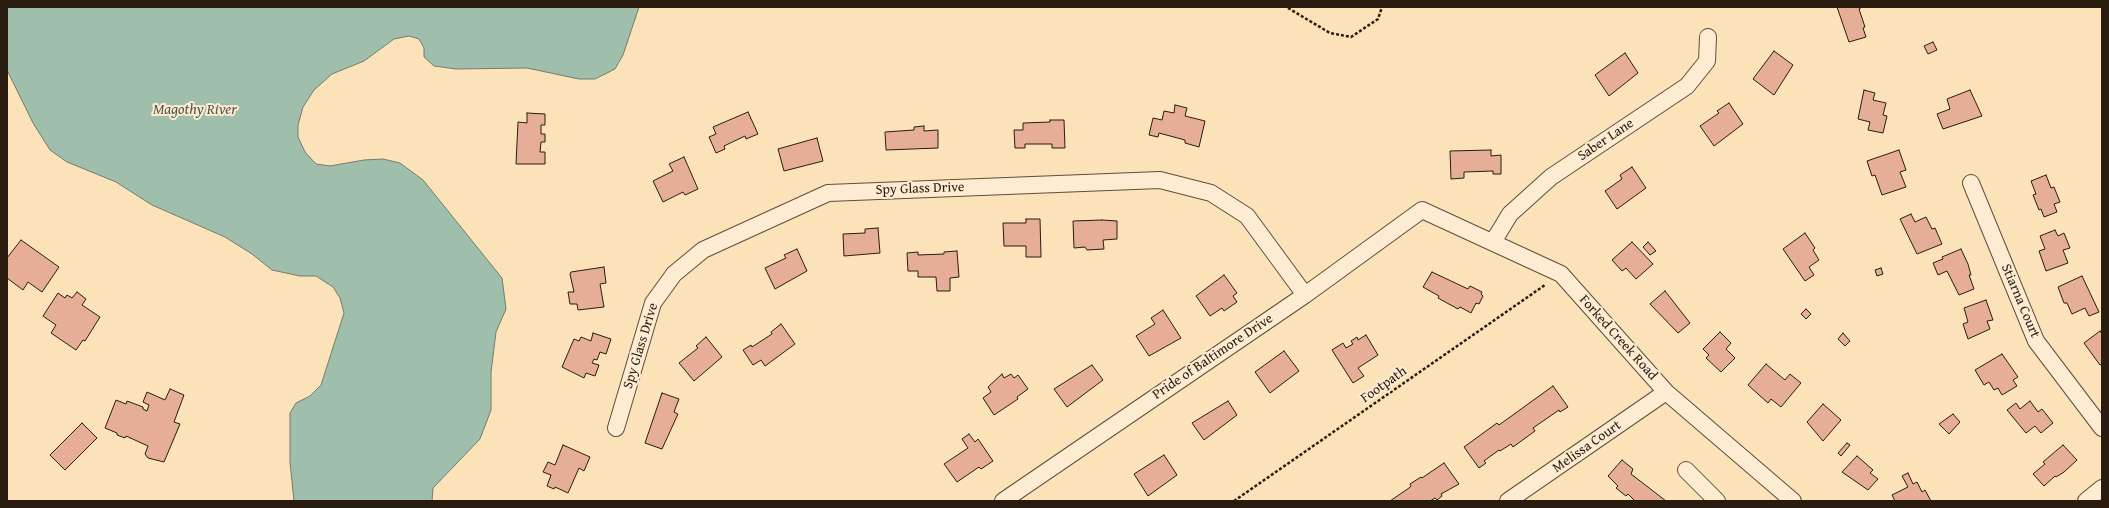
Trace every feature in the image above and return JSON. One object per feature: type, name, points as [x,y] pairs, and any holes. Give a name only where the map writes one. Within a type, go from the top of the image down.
[{"type":"street","name":"Saber Lane","points":[[1493,242],[1510,214],[1551,177],[1686,86],[1707,61],[1708,37]]},
{"type":"street","name":"Spy Glass Drive","points":[[616,428],[653,303],[674,274],[703,250],[828,193],[1160,180],[1211,193],[1247,216],[1305,295]]},
{"type":"street","name":"Stiarna Court","points":[[1971,183],[2036,341],[2102,428]]},
{"type":"street","name":"Forked Creek Road","points":[[1422,210],[1560,274],[1666,392],[1793,501]]},
{"type":"street","name":"Pride of Baltimore Drive","points":[[1002,501],[1305,295],[1422,210]]},
{"type":"street","name":"Melissa Court","points":[[1508,501],[1666,392]]},
{"type":"street","points":[[1686,470],[1717,501]]},
{"type":"street","points":[[2086,501],[2102,488]]},
{"type":"path","points":[[1288,8],[1330,33],[1350,38],[1378,19],[1382,7]]},
{"type":"path","name":"Footpath","points":[[1234,501],[1545,285]]},
{"type":"water","name":"Magothy River","points":[[7,7],[639,7],[623,55],[615,69],[595,79],[579,79],[527,68],[456,69],[434,66],[424,57],[424,48],[419,39],[409,36],[394,39],[364,61],[332,74],[314,90],[303,107],[298,125],[298,137],[305,152],[316,164],[330,166],[364,160],[383,159],[400,163],[423,180],[502,278],[506,309],[496,332],[491,372],[491,410],[480,439],[433,488],[432,501],[294,501],[290,462],[290,413],[296,403],[310,396],[321,385],[344,313],[340,298],[333,287],[316,276],[300,276],[272,270],[252,254],[225,237],[152,205],[116,182],[67,162],[50,150],[33,123],[7,70]]},
{"type":"building","points":[[1837,7],[1862,7],[1859,9],[1865,27],[1863,28],[1866,37],[1849,42]]},
{"type":"building","points":[[1933,42],[1937,50],[1928,54],[1924,46]]},
{"type":"building","points":[[1774,51],[1793,65],[1774,95],[1753,79]]},
{"type":"building","points":[[1625,53],[1638,73],[1609,96],[1595,75]]},
{"type":"building","points":[[1864,90],[1875,93],[1873,100],[1886,103],[1883,115],[1887,116],[1883,133],[1868,130],[1870,122],[1858,119]]},
{"type":"building","points":[[1970,90],[1982,116],[1943,129],[1937,114],[1950,109],[1947,99]]},
{"type":"building","points":[[1729,103],[1743,124],[1714,146],[1700,126],[1719,113],[1717,111]]},
{"type":"building","points":[[1175,105],[1187,108],[1185,116],[1205,121],[1199,147],[1185,143],[1185,140],[1159,133],[1158,137],[1149,135],[1153,118],[1162,120],[1164,111],[1174,113]]},
{"type":"building","points":[[748,112],[758,134],[746,139],[745,136],[724,146],[725,149],[716,153],[709,137],[716,134],[713,127]]},
{"type":"building","points":[[527,113],[545,114],[545,125],[541,125],[541,134],[545,134],[545,142],[541,142],[540,152],[545,152],[545,164],[516,164],[518,122],[527,123]]},
{"type":"building","points":[[1050,120],[1064,120],[1065,148],[1052,148],[1052,144],[1025,144],[1025,148],[1015,148],[1014,130],[1023,130],[1023,123],[1050,122]]},
{"type":"building","points":[[924,126],[924,131],[938,130],[938,148],[886,150],[885,132],[914,130],[914,127]]},
{"type":"building","points":[[817,138],[823,161],[784,171],[778,149]]},
{"type":"building","points":[[1491,150],[1491,156],[1501,155],[1501,174],[1493,174],[1493,171],[1464,172],[1464,178],[1451,179],[1450,151]]},
{"type":"building","points":[[1899,150],[1906,170],[1900,172],[1906,187],[1882,195],[1875,175],[1872,176],[1867,161]]},
{"type":"building","points":[[684,157],[698,189],[685,195],[683,192],[663,202],[653,181],[673,171],[669,164]]},
{"type":"building","points":[[1632,167],[1646,188],[1617,209],[1605,191],[1622,179],[1620,175]]},
{"type":"building","points":[[2046,175],[2051,188],[2054,187],[2060,202],[2054,204],[2057,212],[2044,217],[2041,209],[2039,210],[2033,195],[2036,194],[2031,181]]},
{"type":"building","points":[[1911,214],[1915,222],[1926,217],[1932,229],[1935,228],[1942,244],[1917,254],[1900,219]]},
{"type":"building","points":[[1026,219],[1040,219],[1041,257],[1026,257],[1026,246],[1004,246],[1003,223],[1026,223]]},
{"type":"building","points":[[1073,221],[1117,221],[1117,239],[1103,240],[1104,249],[1087,250],[1085,247],[1074,248]]},
{"type":"building","points":[[878,228],[880,253],[844,256],[843,234],[865,233],[865,229]]},
{"type":"building","points":[[2055,230],[2058,236],[2064,233],[2070,248],[2063,250],[2068,263],[2046,271],[2039,251],[2045,249],[2040,236]]},
{"type":"building","points":[[1805,233],[1815,248],[1813,250],[1819,260],[1809,267],[1814,275],[1805,281],[1783,249]]},
{"type":"building","points":[[21,240],[59,267],[42,292],[28,282],[23,290],[7,278],[7,258]]},
{"type":"building","points":[[1632,242],[1653,264],[1636,279],[1626,268],[1622,271],[1612,260]]},
{"type":"building","points":[[1648,242],[1656,251],[1650,255],[1643,247]]},
{"type":"building","points":[[797,249],[807,271],[775,289],[765,268],[786,258],[784,255]]},
{"type":"building","points":[[1961,249],[1968,264],[1971,275],[1969,275],[1974,289],[1959,295],[1947,271],[1938,275],[1933,263],[1943,259],[1942,257]]},
{"type":"building","points":[[957,251],[959,277],[950,278],[950,291],[937,291],[936,277],[918,277],[918,271],[908,271],[907,253],[918,252],[918,255],[944,254],[944,252]]},
{"type":"building","points":[[604,267],[606,283],[600,284],[604,307],[578,310],[577,304],[570,304],[568,292],[574,292],[570,274],[571,272]]},
{"type":"building","points":[[1881,268],[1883,274],[1877,276],[1875,270]]},
{"type":"building","points":[[1432,272],[1468,289],[1470,286],[1482,292],[1481,294],[1483,296],[1479,304],[1476,303],[1471,313],[1460,307],[1458,309],[1438,298],[1439,296],[1423,287]]},
{"type":"building","points":[[1224,275],[1237,293],[1233,296],[1237,302],[1224,311],[1222,308],[1210,316],[1196,296]]},
{"type":"building","points":[[2082,276],[2099,312],[2089,316],[2085,308],[2072,314],[2067,303],[2064,303],[2058,287]]},
{"type":"building","points":[[1665,291],[1690,323],[1678,333],[1650,304]]},
{"type":"building","points":[[77,292],[86,299],[82,305],[100,317],[85,341],[83,340],[76,350],[51,333],[56,325],[43,316],[58,293],[65,298],[67,295],[72,298]]},
{"type":"building","points":[[1986,300],[1993,320],[1987,321],[1990,329],[1968,339],[1963,324],[1968,322],[1964,308]]},
{"type":"building","points":[[1806,309],[1811,314],[1806,319],[1801,314]]},
{"type":"building","points":[[1163,310],[1181,338],[1149,356],[1136,336],[1155,324],[1151,318]]},
{"type":"building","points":[[781,324],[795,344],[765,366],[761,360],[753,365],[743,350],[751,345],[752,347],[772,334],[771,332]]},
{"type":"building","points":[[2100,331],[2102,334],[2102,364],[2100,365],[2084,343]]},
{"type":"building","points":[[1720,332],[1731,343],[1726,349],[1735,358],[1721,372],[1706,358],[1709,355],[1703,349]]},
{"type":"building","points":[[593,333],[611,339],[606,354],[600,352],[597,360],[594,359],[592,363],[599,365],[595,376],[586,373],[584,378],[562,367],[574,339],[579,341],[581,337],[591,341]]},
{"type":"building","points":[[1843,333],[1850,341],[1845,346],[1838,339]]},
{"type":"building","points":[[1366,335],[1378,355],[1358,368],[1364,376],[1353,383],[1332,350],[1343,343],[1346,348],[1353,344],[1351,341],[1357,337],[1358,340]]},
{"type":"building","points":[[706,337],[722,357],[694,381],[679,363],[698,348],[696,346]]},
{"type":"building","points":[[1284,351],[1299,371],[1270,393],[1255,372]]},
{"type":"building","points":[[2002,354],[2018,377],[2013,380],[2017,386],[2002,395],[1998,388],[1994,390],[1989,382],[1984,385],[1975,370]]},
{"type":"building","points":[[1766,364],[1785,380],[1790,374],[1801,383],[1781,407],[1771,399],[1768,403],[1748,385]]},
{"type":"building","points":[[1092,365],[1103,380],[1067,407],[1054,389]]},
{"type":"building","points":[[1002,374],[1004,378],[1011,374],[1014,378],[1018,375],[1028,389],[1017,397],[1018,399],[994,415],[983,398],[991,392],[988,387]]},
{"type":"building","points":[[1553,386],[1568,407],[1560,412],[1559,410],[1533,428],[1535,431],[1513,447],[1511,444],[1500,451],[1499,450],[1484,461],[1486,463],[1479,468],[1464,447],[1497,423],[1499,425]]},
{"type":"building","points":[[170,389],[184,395],[174,422],[180,424],[164,462],[148,458],[145,454],[148,446],[126,436],[125,438],[117,435],[117,433],[105,428],[116,400],[126,404],[127,401],[143,407],[143,409],[147,411],[149,405],[143,402],[147,392],[165,400]]},
{"type":"building","points":[[662,393],[679,399],[674,412],[678,414],[662,449],[645,443]]},
{"type":"building","points":[[1228,401],[1237,415],[1204,440],[1192,423]]},
{"type":"building","points":[[2030,401],[2038,412],[2042,409],[2053,423],[2041,433],[2035,426],[2026,433],[2007,410],[2016,403],[2020,409]]},
{"type":"building","points":[[1823,404],[1841,420],[1823,441],[1807,422]]},
{"type":"building","points":[[1953,414],[1960,422],[1949,434],[1939,424]]},
{"type":"building","points":[[82,423],[97,438],[65,470],[50,455]]},
{"type":"building","points":[[969,434],[975,442],[978,439],[993,461],[981,469],[979,467],[957,482],[944,464],[968,448],[962,439]]},
{"type":"building","points":[[1847,443],[1850,445],[1841,456],[1838,453]]},
{"type":"building","points":[[563,445],[590,457],[584,471],[579,468],[568,493],[555,487],[554,489],[547,486],[551,475],[543,472],[548,462],[555,465]]},
{"type":"building","points":[[2063,445],[2077,460],[2064,472],[2056,477],[2055,476],[2044,486],[2033,474],[2045,464],[2043,462]]},
{"type":"building","points":[[1164,455],[1177,475],[1148,496],[1134,474]]},
{"type":"building","points":[[1857,456],[1873,470],[1870,473],[1878,479],[1868,490],[1842,472]]},
{"type":"building","points":[[1622,460],[1633,469],[1631,474],[1666,501],[1635,501],[1628,494],[1626,496],[1616,488],[1618,486],[1608,476]]},
{"type":"building","points":[[1444,463],[1459,484],[1441,494],[1442,496],[1437,500],[1435,498],[1430,501],[1390,501],[1409,488],[1411,486],[1410,484],[1421,477],[1422,478]]},
{"type":"building","points":[[1908,473],[1913,484],[1917,482],[1922,492],[1925,490],[1931,501],[1895,501],[1892,495],[1908,487],[1902,476]]}]
